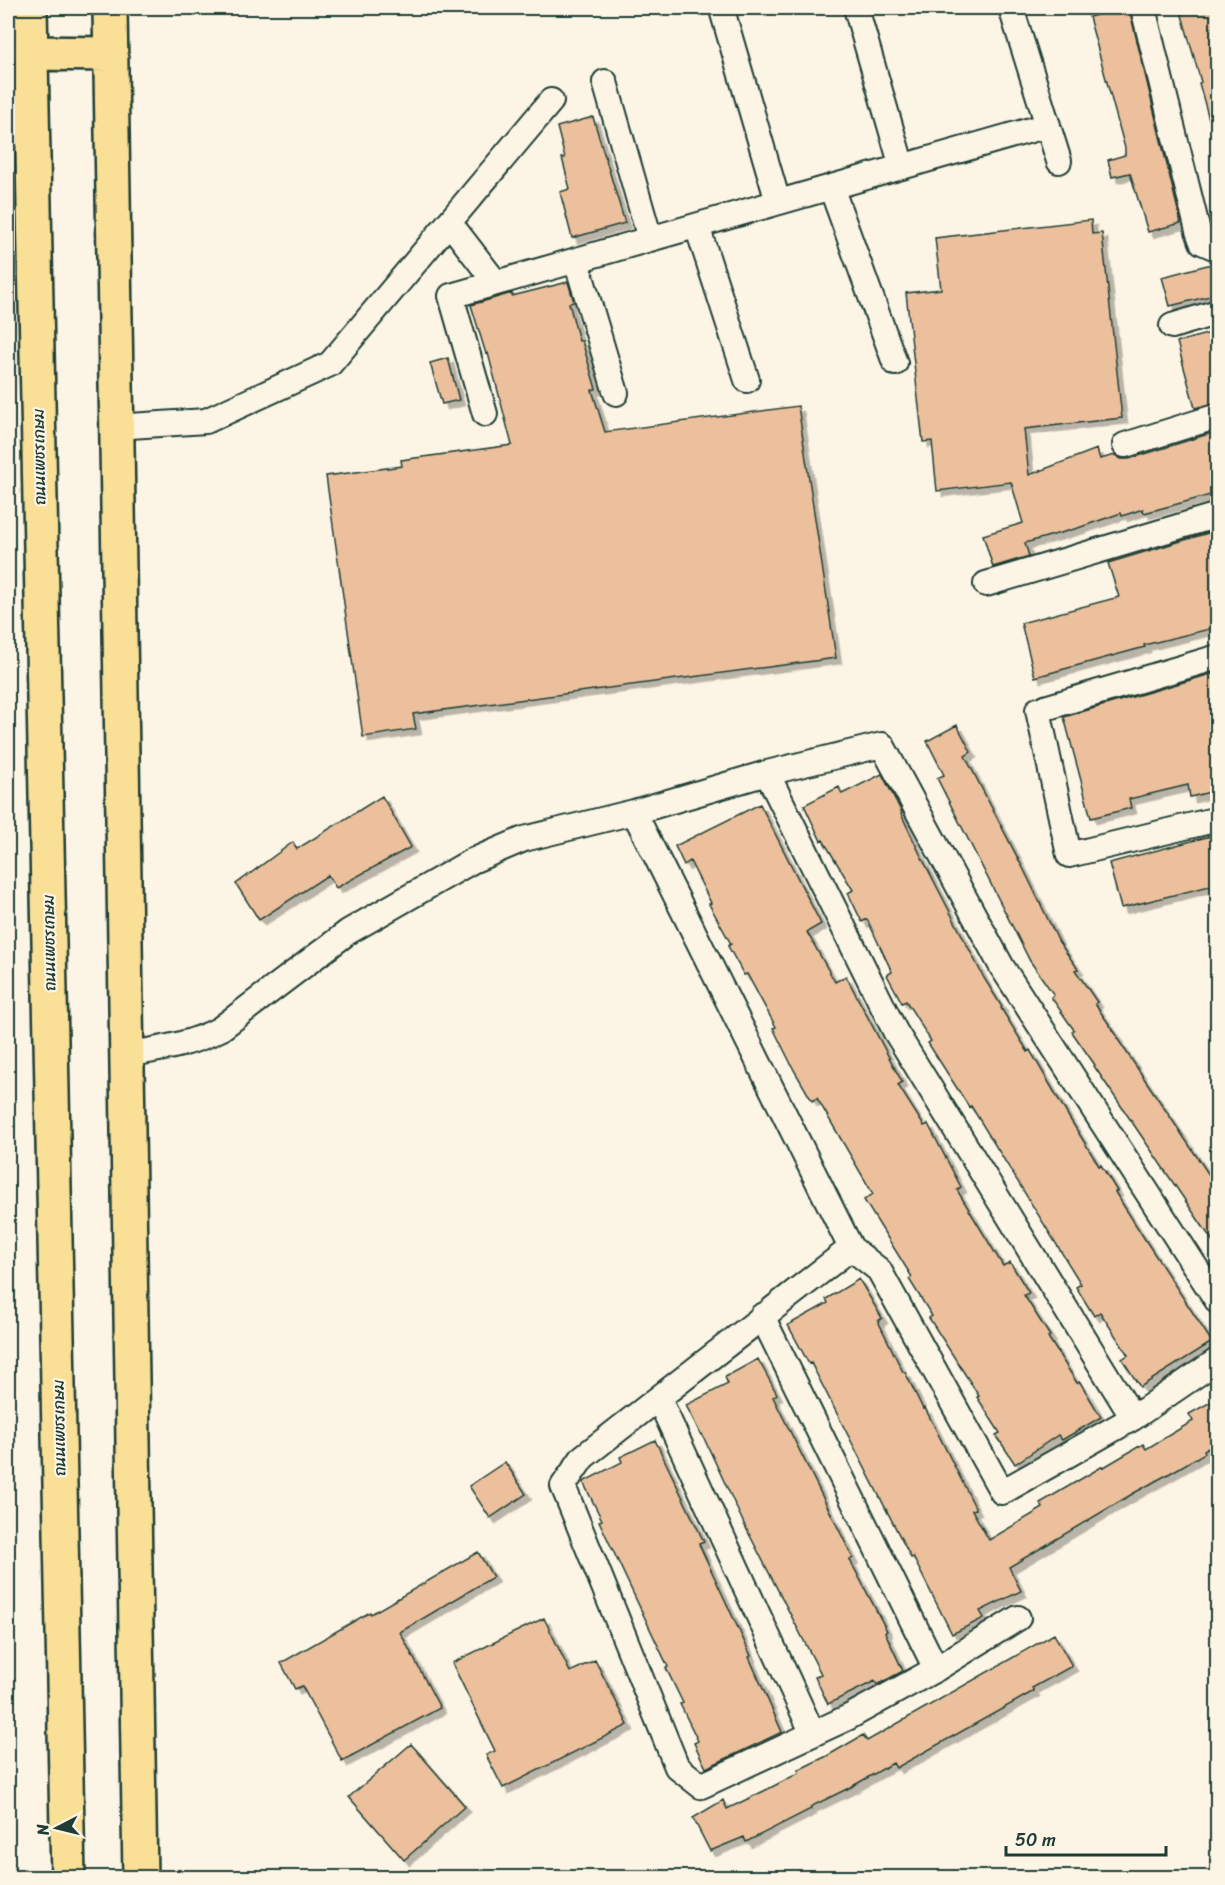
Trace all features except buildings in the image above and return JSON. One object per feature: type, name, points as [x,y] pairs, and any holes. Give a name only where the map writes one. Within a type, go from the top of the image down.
[{"type":"highway","name":"ถนนเพชรเกษม","points":[[30,8],[68,1878]]},
{"type":"highway","points":[[110,8],[140,1878]]},
{"type":"highway","points":[[30,53],[110,54]]},
{"type":"street","points":[[856,8],[903,167]]},
{"type":"street","points":[[1011,8],[1059,161]]},
{"type":"street","points":[[1143,8],[1198,231],[1203,242],[1213,249],[1218,249]]},
{"type":"street","points":[[722,10],[778,202]]},
{"type":"street","points":[[606,82],[650,239]]},
{"type":"street","points":[[115,427],[206,421],[330,364],[551,101]]},
{"type":"street","points":[[485,414],[451,296],[1048,125]]},
{"type":"street","points":[[831,187],[896,363]]},
{"type":"street","points":[[449,222],[496,283]]},
{"type":"street","points":[[697,226],[747,380]]},
{"type":"street","points":[[576,260],[616,393]]},
{"type":"street","points":[[1172,326],[1218,312]]},
{"type":"street","points":[[1125,445],[1218,416]]},
{"type":"street","points":[[986,584],[1218,515]]},
{"type":"street","points":[[1218,657],[1038,710],[1069,855],[1218,819]]},
{"type":"street","points":[[126,1055],[176,1046],[203,1038],[220,1029],[348,932],[472,861],[524,839],[634,812],[767,773],[882,745],[1002,967],[1218,1302]]},
{"type":"street","points":[[767,773],[895,1031],[1133,1418]]},
{"type":"street","points":[[634,812],[851,1248],[879,1270],[1002,1492],[1133,1418],[1218,1360]]},
{"type":"street","points":[[851,1248],[583,1457],[563,1486],[677,1767],[701,1786],[812,1732],[849,1717],[936,1669],[1018,1618]]},
{"type":"street","points":[[762,1316],[936,1669]]},
{"type":"street","points":[[659,1399],[812,1732]]}]
